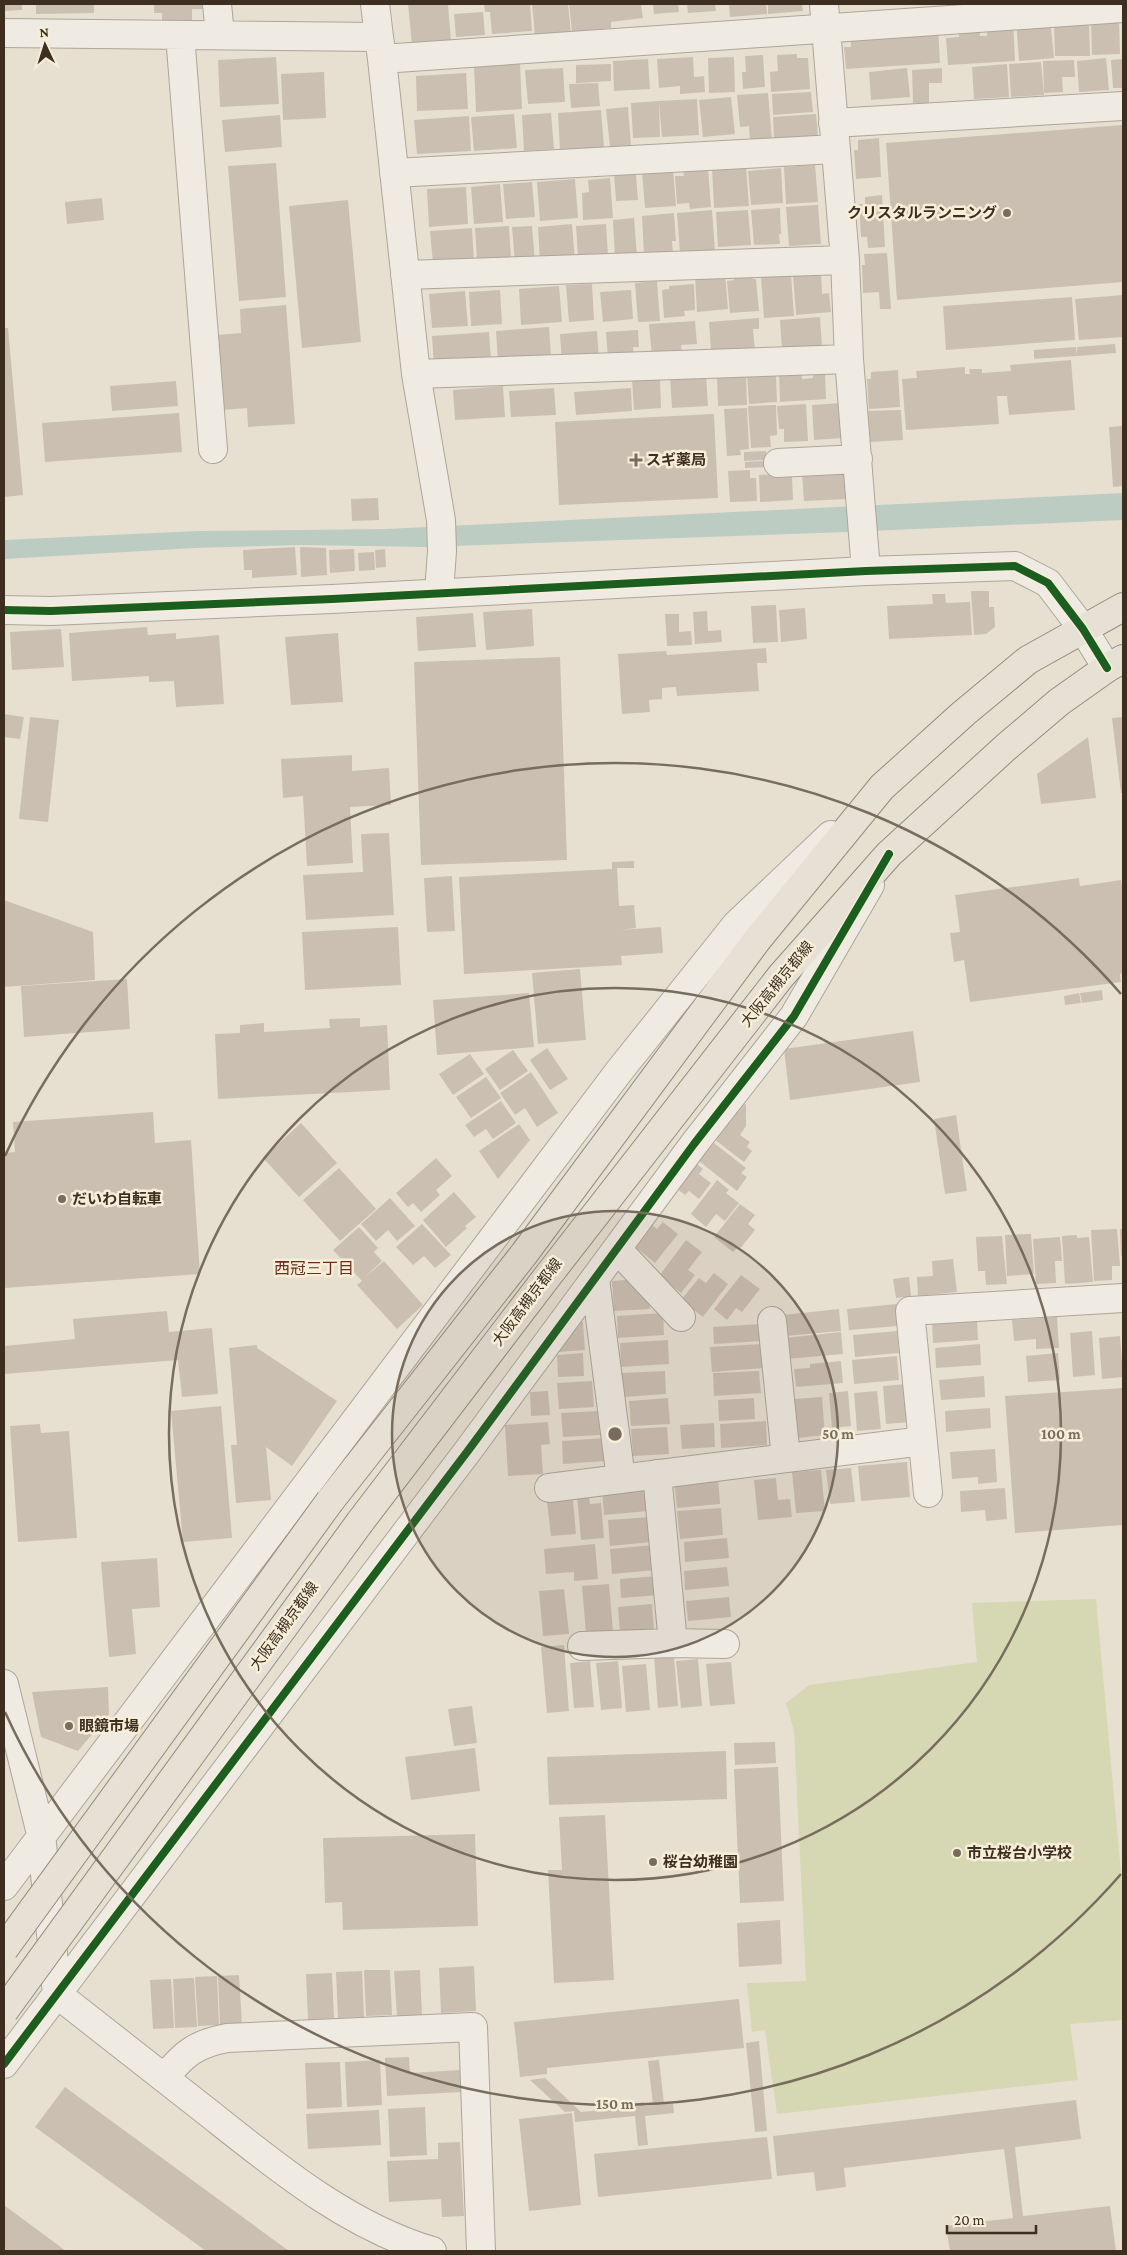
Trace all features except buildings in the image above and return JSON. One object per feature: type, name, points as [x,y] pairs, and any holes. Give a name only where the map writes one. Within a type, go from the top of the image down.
[{"type":"main road","name":"大阪高槻京都線","points":[[4,1949],[330,1501],[524,1254],[758,940],[882,787],[964,713],[1028,660],[1123,606]]},
{"type":"main road","name":"大阪高槻京都線","points":[[4,2011],[360,1522],[556,1265],[781,976],[889,854],[1005,748],[1059,702],[1115,664]]},
{"type":"street","points":[[217,4],[220,35]]},
{"type":"street","points":[[375,4],[416,374],[441,520],[442,551],[439,593]]},
{"type":"street","points":[[4,33],[220,35],[380,48],[825,16],[1123,8]]},
{"type":"street","points":[[825,16],[845,260],[849,358],[862,501],[866,571]]},
{"type":"street","points":[[180,35],[213,449]]},
{"type":"street","points":[[394,173],[834,136],[1123,106]]},
{"type":"street","points":[[405,275],[845,260]]},
{"type":"street","points":[[416,374],[849,358]]},
{"type":"street","points":[[778,463],[858,459]]},
{"type":"street","points":[[4,610],[51,611],[866,571],[1015,566],[1048,583],[1082,629],[1115,664]]},
{"type":"street","points":[[4,1886],[41,1834],[620,1070],[736,925],[882,787]]},
{"type":"street","points":[[4,2064],[470,1448],[694,1144],[794,1016],[889,854]]},
{"type":"street","points":[[617,1249],[681,1317]]},
{"type":"street","points":[[595,1279],[621,1479]]},
{"type":"street","points":[[928,1493],[910,1311],[1123,1298]]},
{"type":"street","points":[[772,1321],[786,1458]]},
{"type":"street","points":[[549,1488],[923,1441]]},
{"type":"street","points":[[657,1474],[673,1643]]},
{"type":"street","points":[[582,1646],[673,1643],[725,1644]]},
{"type":"street","points":[[4,1684],[41,1834],[57,1994],[316,2194],[395,2246],[432,2251]]},
{"type":"street","points":[[164,2078],[180,2059],[194,2047],[208,2041],[227,2038],[473,2027],[481,2251]]},
{"type":"green space","points":[[1096,1599],[1123,1895],[1123,2020],[1070,2024],[1078,2080],[777,2114],[765,2030],[752,2032],[747,1983],[806,1981],[794,1731],[786,1703],[809,1685],[977,1662],[972,1603]]},
{"type":"shaded area","points":[[1123,493],[1123,520],[425,547],[301,545],[195,548],[4,559],[4,540],[198,531],[386,529]]},
{"type":"cycle path","points":[[4,610],[51,611],[332,599],[866,571],[1015,566],[1048,583],[1083,629],[1107,668]]},
{"type":"cycle path","points":[[4,2064],[470,1448],[694,1144],[794,1016],[889,854]]},
{"type":"place","name":"クリスタルランニング","points":[[1007,213]]},
{"type":"place","name":"スギ薬局","points":[[636,460]]},
{"type":"place","name":"だいわ自転車","points":[[62,1199]]},
{"type":"place","name":"眼鏡市場","points":[[69,1726]]},
{"type":"place","name":"市立桜台小学校","points":[[957,1853]]},
{"type":"place","name":"桜台幼稚園","points":[[653,1862]]},
{"type":"district","name":"西冠三丁目","points":[[314,1268]]}]
